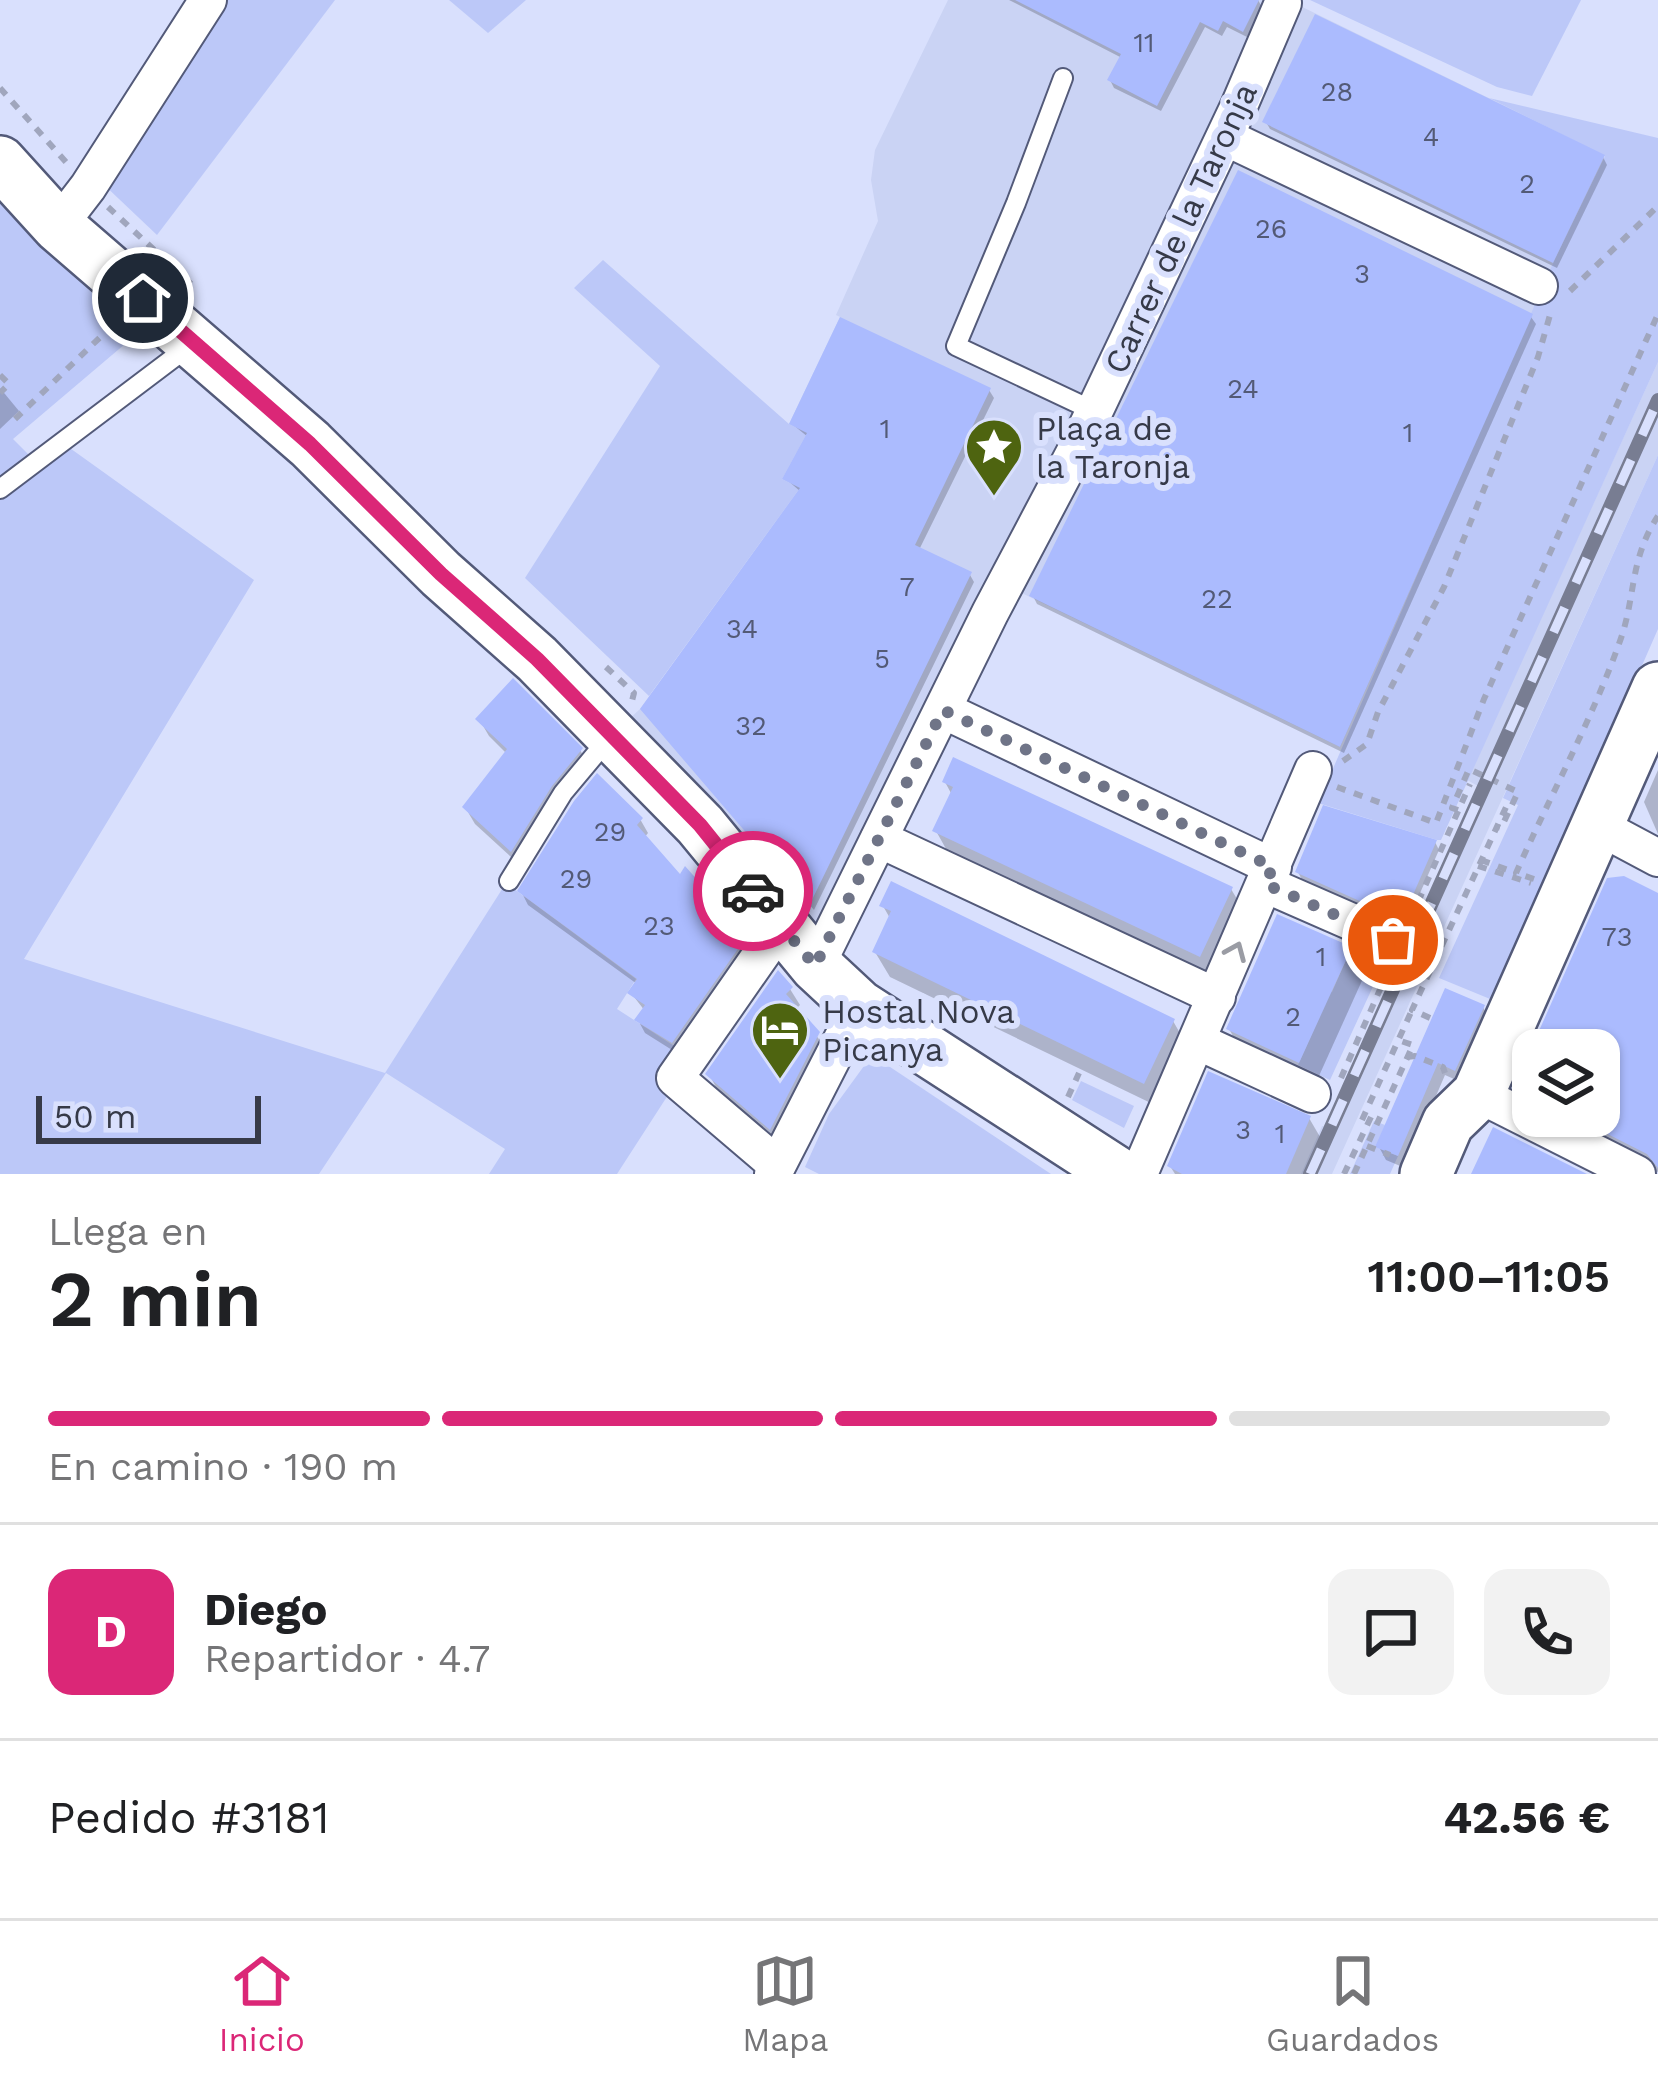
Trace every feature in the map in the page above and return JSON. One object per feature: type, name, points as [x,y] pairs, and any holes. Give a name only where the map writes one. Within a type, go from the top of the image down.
[{"type":"street","points":[[58,226],[208,0]]},
{"type":"street","name":"Carrer de la Taronja","points":[[815,966],[1094,411],[1283,2]]},
{"type":"street","points":[[1225,136],[1539,286]]},
{"type":"street","points":[[0,162],[58,226],[310,444],[441,574],[537,659],[700,825],[815,966],[859,1006],[1119,1174]]},
{"type":"street","points":[[1413,1166],[1448,1123],[1462,1086],[1598,826],[1658,688]]},
{"type":"street","points":[[943,710],[1393,940]]},
{"type":"street","points":[[1139,1174],[1269,876],[1324,780]]},
{"type":"street","points":[[1598,826],[1658,858]]},
{"type":"street","points":[[879,839],[1217,997]]},
{"type":"street","points":[[781,926],[675,1078],[775,1170],[859,1006]]},
{"type":"street","points":[[1197,1041],[1312,1094]]},
{"type":"street","points":[[1462,1086],[1637,1174]]},
{"type":"lane","points":[[1063,78],[956,346],[1094,411]]},
{"type":"lane","points":[[0,489],[194,343]]},
{"type":"lane","points":[[509,881],[563,793],[611,736]]},
{"type":"path","points":[[0,88],[77,174]]},
{"type":"path","points":[[1658,206],[1576,282],[1550,316],[1538,357],[1444,587],[1378,712],[1367,744],[1324,780],[1436,823],[1484,699],[1658,314]]},
{"type":"path","points":[[15,419],[116,322]]},
{"type":"path","points":[[0,374],[9,384],[0,393]]},
{"type":"path","points":[[1516,873],[1621,641],[1631,580],[1658,516]]},
{"type":"path","points":[[1458,810],[1452,808],[1469,770],[1518,792],[1502,828],[1497,826]]},
{"type":"path","points":[[1344,1174],[1371,1117],[1363,1117],[1507,805]]},
{"type":"path","points":[[1480,863],[1516,873],[1543,882],[1520,881],[1480,863]]},
{"type":"path","points":[[1412,1010],[1430,1018]]},
{"type":"path","points":[[1354,1174],[1413,1045],[1398,1040]]},
{"type":"path","points":[[1407,1057],[1443,1067],[1462,1086]]},
{"type":"path","points":[[1066,1100],[1079,1073]]},
{"type":"path","points":[[1367,1146],[1413,1166]]},
{"type":"shaded area","points":[[222,0],[335,0],[157,235],[100,181]]},
{"type":"shaded area","points":[[449,0],[526,0],[488,33]]},
{"type":"shaded area","points":[[948,0],[1288,0],[1605,155],[1340,747],[1005,585],[816,966],[611,736],[640,709],[799,489],[782,479],[789,424],[840,317],[836,315],[878,221],[871,180],[875,150]]},
{"type":"shaded area","points":[[1310,0],[1581,0],[1532,96],[1497,87]]},
{"type":"shaded area","points":[[1489,98],[1658,138],[1658,362],[1441,840],[1437,840],[1318,803],[1553,263],[1605,156]]},
{"type":"shaded area","points":[[0,191],[145,327],[13,439],[31,457],[0,481]]},
{"type":"shaded area","points":[[603,260],[789,424],[807,433],[782,479],[800,488],[649,696],[525,578],[660,366],[574,288]]},
{"type":"shaded area","points":[[1658,362],[1658,455],[1332,1174],[1301,1174],[1322,1126],[1328,1127],[1478,786],[1467,780]]},
{"type":"shaded area","points":[[67,446],[254,580],[24,959],[385,1073],[506,883],[636,979],[617,1009],[682,1051],[670,1092],[617,1174],[489,1174],[505,1149],[386,1073],[319,1174],[0,1174],[0,499]]},
{"type":"shaded area","points":[[1658,455],[1658,629],[1495,1001],[1439,978],[1518,805],[1503,798]]},
{"type":"shaded area","points":[[1354,942],[1387,956],[1330,1080],[1298,1065],[1320,1016],[1288,973],[1332,992]]},
{"type":"shaded area","points":[[872,1055],[1051,1174],[819,1174],[805,1167],[829,1114]]},
{"type":"shaded area","points":[[1081,1081],[1134,1106],[1124,1128],[1072,1100]]},
{"type":"shaded area","points":[[1374,1121],[1385,1125],[1376,1147],[1398,1156],[1390,1174],[1350,1174]]},
{"type":"building","points":[[1015,0],[1259,0],[1243,32],[1223,21],[1218,31],[1200,22],[1157,106],[1107,80],[1121,54]]},
{"type":"building","points":[[1315,14],[1605,155],[1553,263],[1262,122]]},
{"type":"building","points":[[1238,170],[1533,314],[1340,747],[1029,596]]},
{"type":"building","points":[[840,317],[991,388],[915,545],[972,572],[809,906],[640,709],[800,488],[782,479],[807,433],[789,424]]},
{"type":"building","points":[[513,678],[583,748],[552,786],[511,852],[462,807],[507,749],[475,719]]},
{"type":"building","points":[[953,757],[1233,887],[1200,957],[932,831],[953,787],[942,782]]},
{"type":"building","points":[[597,773],[643,818],[637,825],[680,874],[685,866],[747,936],[672,1043],[634,1020],[645,1005],[627,993],[637,979],[517,891]]},
{"type":"building","points":[[1323,805],[1437,840],[1402,920],[1295,872]]},
{"type":"building","points":[[1624,876],[1658,893],[1658,1168],[1647,1154],[1613,1137],[1620,1137],[1620,1029],[1540,1029],[1607,878]]},
{"type":"building","points":[[891,881],[1175,1019],[1144,1084],[872,952],[891,911],[879,906]]},
{"type":"building","points":[[1277,914],[1352,947],[1299,1063],[1226,1029]]},
{"type":"building","points":[[778,970],[793,987],[786,994],[820,1032],[770,1130],[705,1074]]},
{"type":"building","points":[[1445,988],[1485,1005],[1455,1071],[1438,1063],[1398,1156],[1375,1147]]},
{"type":"building","points":[[1208,1071],[1311,1116],[1286,1174],[1182,1174],[1167,1166]]},
{"type":"building","points":[[1493,1127],[1587,1174],[1471,1174]]},
{"type":"railway","points":[[1310,1174],[1658,400]]},
{"type":"way so far","points":[[753,891],[815,966],[943,710],[1273,867],[1265,884],[1393,940]]},
{"type":"place","name":"Plaça de la Taronja","points":[[994,498]]},
{"type":"place","name":"Hostal Nova Picanya","points":[[780,1081]]},
{"type":"route","points":[[143,298],[310,444],[441,574],[537,659],[700,825],[753,891]]}]
